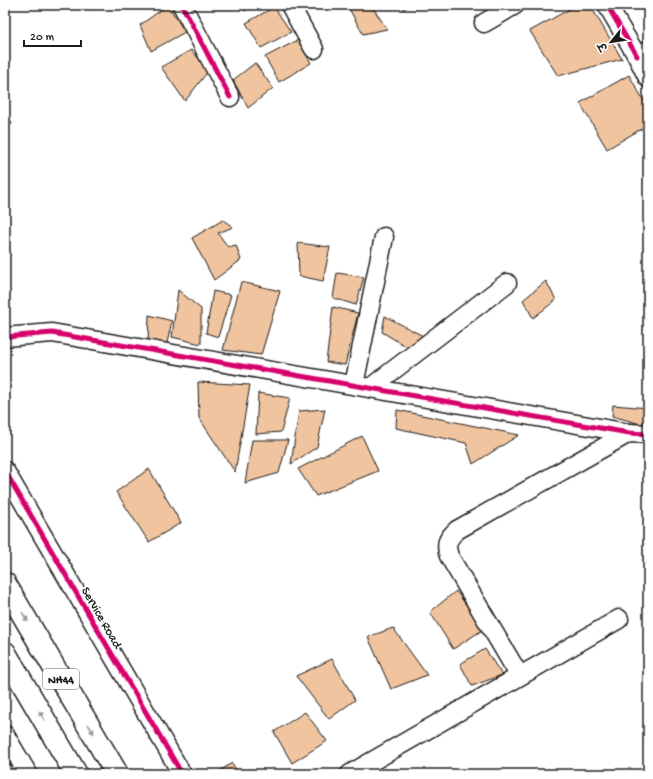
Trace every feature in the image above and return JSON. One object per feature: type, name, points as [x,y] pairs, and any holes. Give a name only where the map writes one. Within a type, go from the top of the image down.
[{"type":"highway","name":"NH44","points":[[5,584],[117,774]]},
{"type":"highway","name":"NH44","points":[[5,653],[76,774]]},
{"type":"street","points":[[182,5],[230,97]]},
{"type":"street","points":[[291,5],[314,49]]},
{"type":"street","points":[[484,23],[515,5]]},
{"type":"street","points":[[607,5],[642,53],[648,78]]},
{"type":"street","points":[[362,386],[384,237]]},
{"type":"street","points":[[362,386],[507,283]]},
{"type":"street","points":[[5,337],[52,333],[642,436]]},
{"type":"street","points":[[519,675],[450,556],[446,546],[448,537],[457,530],[642,436]]},
{"type":"street","name":"Service Road","points":[[5,471],[182,774]]},
{"type":"street","points":[[350,774],[519,675],[619,619]]},
{"type":"street","points":[[5,735],[28,774]]},
{"type":"building","points":[[168,5],[185,32],[151,51],[140,25]]},
{"type":"building","points":[[242,5],[252,5],[245,11]]},
{"type":"building","points":[[347,5],[371,5],[387,29],[363,34]]},
{"type":"building","points":[[401,5],[408,5],[404,10]]},
{"type":"building","points":[[577,5],[590,5],[622,59],[558,76],[530,31]]},
{"type":"building","points":[[274,7],[291,32],[261,48],[246,23]]},
{"type":"building","points":[[298,40],[311,63],[279,82],[265,57]]},
{"type":"building","points":[[191,50],[209,70],[185,101],[161,67]]},
{"type":"building","points":[[255,63],[273,88],[248,108],[233,80]]},
{"type":"building","points":[[629,75],[648,108],[648,125],[607,149],[580,103]]},
{"type":"building","points":[[5,108],[12,124],[5,128]]},
{"type":"building","points":[[223,220],[233,227],[218,233],[228,247],[236,245],[241,260],[214,280],[192,238]]},
{"type":"building","points":[[298,243],[330,247],[323,281],[299,276]]},
{"type":"building","points":[[337,273],[364,277],[356,305],[333,298]]},
{"type":"building","points":[[546,281],[556,300],[533,318],[523,300]]},
{"type":"building","points":[[241,282],[280,291],[261,355],[223,350]]},
{"type":"building","points":[[178,290],[201,309],[201,344],[172,337]]},
{"type":"building","points":[[213,291],[231,295],[218,337],[206,333]]},
{"type":"building","points":[[333,307],[358,313],[345,365],[326,362]]},
{"type":"building","points":[[149,315],[172,321],[167,343],[148,344]]},
{"type":"building","points":[[385,316],[423,336],[412,350],[382,332]]},
{"type":"building","points":[[198,382],[250,385],[235,472],[199,418]]},
{"type":"building","points":[[258,393],[290,398],[281,432],[256,434]]},
{"type":"building","points":[[613,405],[648,408],[644,425],[612,416]]},
{"type":"building","points":[[325,409],[317,447],[291,464],[299,411]]},
{"type":"building","points":[[397,410],[519,435],[473,464],[466,443],[396,428]]},
{"type":"building","points":[[362,436],[378,471],[316,496],[298,469]]},
{"type":"building","points":[[252,440],[288,440],[279,473],[245,483]]},
{"type":"building","points":[[149,469],[181,523],[149,542],[116,492]]},
{"type":"building","points":[[456,591],[484,629],[453,649],[430,612]]},
{"type":"building","points":[[393,628],[427,675],[391,689],[368,637]]},
{"type":"building","points":[[485,649],[502,675],[472,686],[460,664]]},
{"type":"building","points":[[332,659],[355,700],[329,719],[296,676]]},
{"type":"building","points":[[305,712],[327,741],[292,763],[274,732]]},
{"type":"building","points":[[232,763],[239,774],[215,774]]},
{"type":"cycle path","points":[[182,5],[230,97]]},
{"type":"cycle path","points":[[607,5],[637,56]]},
{"type":"cycle path","points":[[5,337],[52,333],[629,433],[648,434]]},
{"type":"cycle path","points":[[5,471],[182,774]]}]
